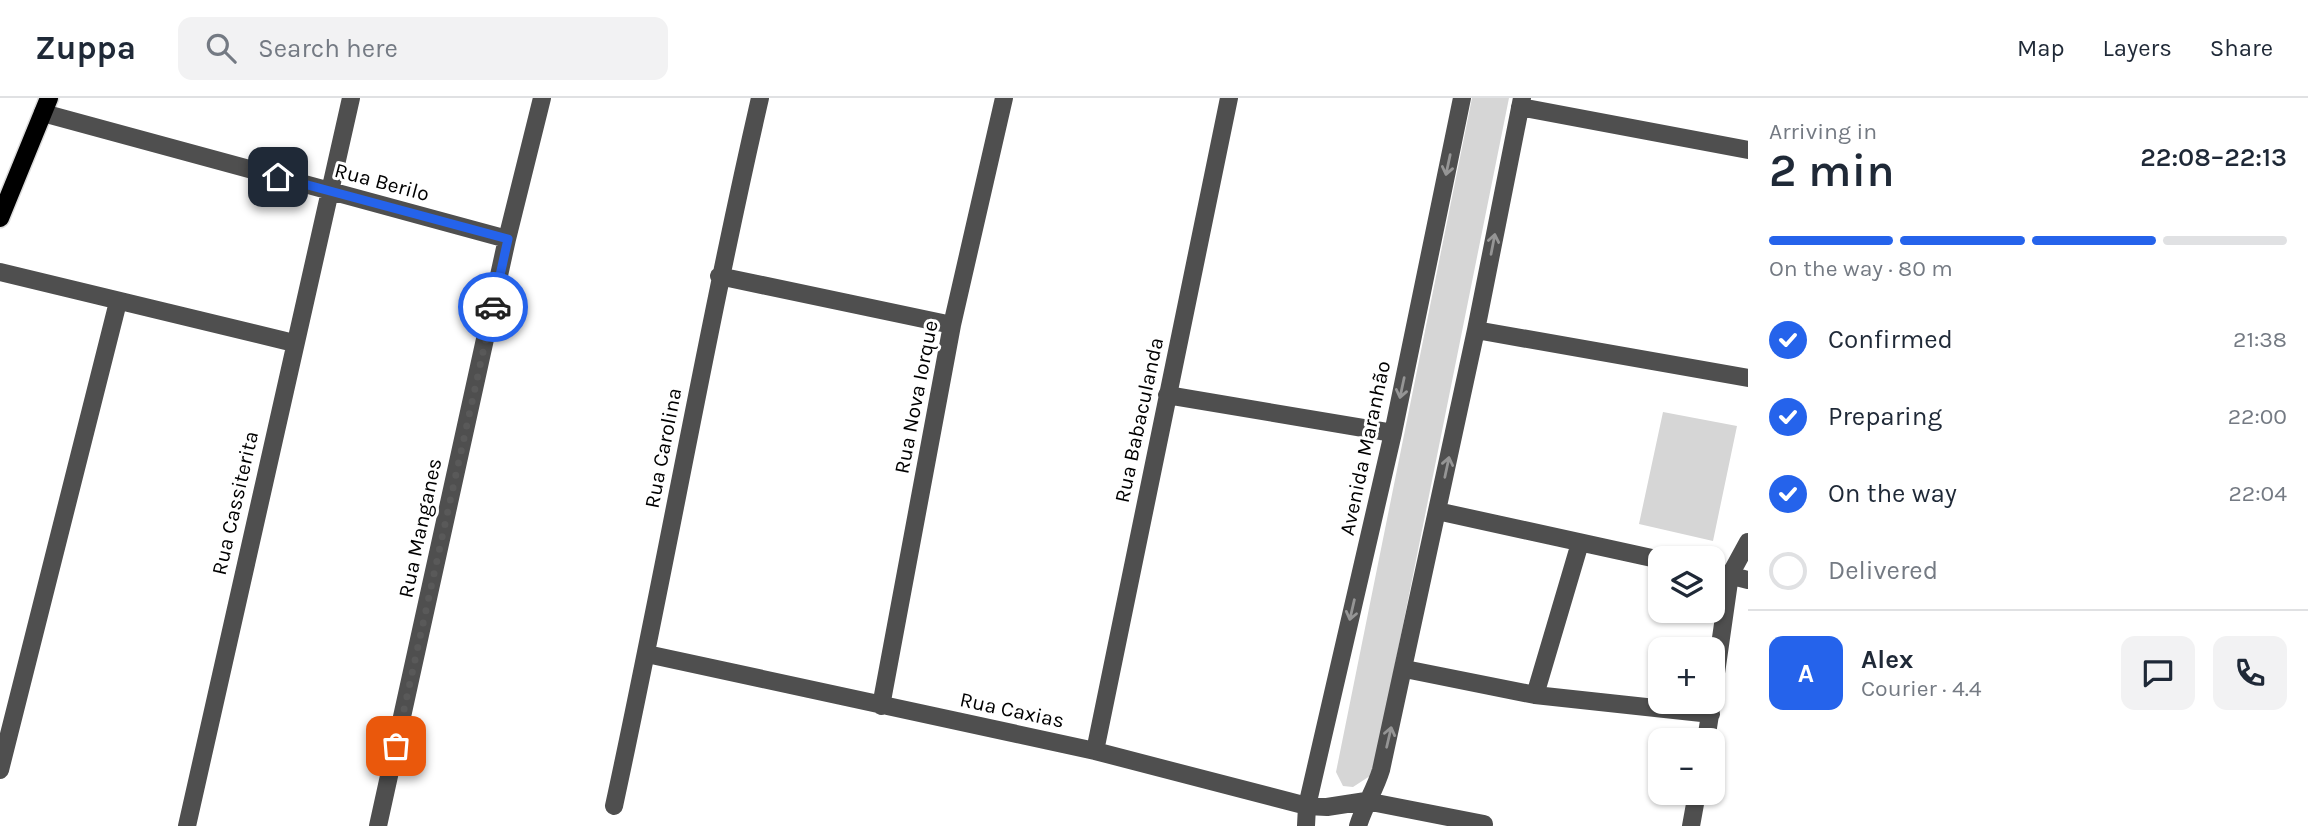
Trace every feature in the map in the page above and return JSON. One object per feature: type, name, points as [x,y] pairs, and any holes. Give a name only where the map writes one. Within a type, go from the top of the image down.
[{"type":"main road","points":[[0,218],[46,106]]},
{"type":"street","name":"Rua Cassiterita","points":[[187,826],[351,98]]},
{"type":"street","name":"Rua Manganes","points":[[378,826],[508,239],[542,98]]},
{"type":"street","name":"Rua Carolina","points":[[614,806],[647,654],[719,276],[760,98]]},
{"type":"street","name":"Rua Nova Iorque","points":[[881,706],[952,325],[1004,98]]},
{"type":"street","name":"Rua Babaculanda","points":[[1095,751],[1228,98]]},
{"type":"street","name":"Avenida Maranhão","points":[[1306,826],[1307,806],[1392,433],[1462,98]]},
{"type":"street","points":[[1358,826],[1381,770],[1405,669],[1521,103],[1748,150]]},
{"type":"street","name":"Rua Berilo","points":[[46,106],[330,191],[508,239]]},
{"type":"street","points":[[0,272],[294,342]]},
{"type":"street","points":[[719,276],[952,325]]},
{"type":"street","points":[[0,770],[118,302]]},
{"type":"street","points":[[1476,330],[1748,378]]},
{"type":"street","points":[[1167,396],[1392,433]]},
{"type":"street","points":[[1437,511],[1648,557]]},
{"type":"street","points":[[1725,569],[1748,542]]},
{"type":"street","points":[[1535,695],[1580,543]]},
{"type":"street","points":[[1725,574],[1748,580]]},
{"type":"street","name":"Rua Caxias","points":[[647,654],[1095,751],[1307,806],[1328,807],[1366,801]]},
{"type":"street","points":[[1405,669],[1535,695],[1648,703]]},
{"type":"street","points":[[1366,801],[1485,825]]},
{"type":"street","points":[[1691,826],[1695,805]]},
{"type":"shaded area","points":[[1472,98],[1509,98],[1373,774],[1353,787],[1343,786],[1336,772]]},
{"type":"shaded area","points":[[1663,412],[1737,426],[1713,541],[1639,524]]},
{"type":"way so far","points":[[396,746],[493,307]]},
{"type":"route","points":[[278,177],[508,239],[493,307]]}]
